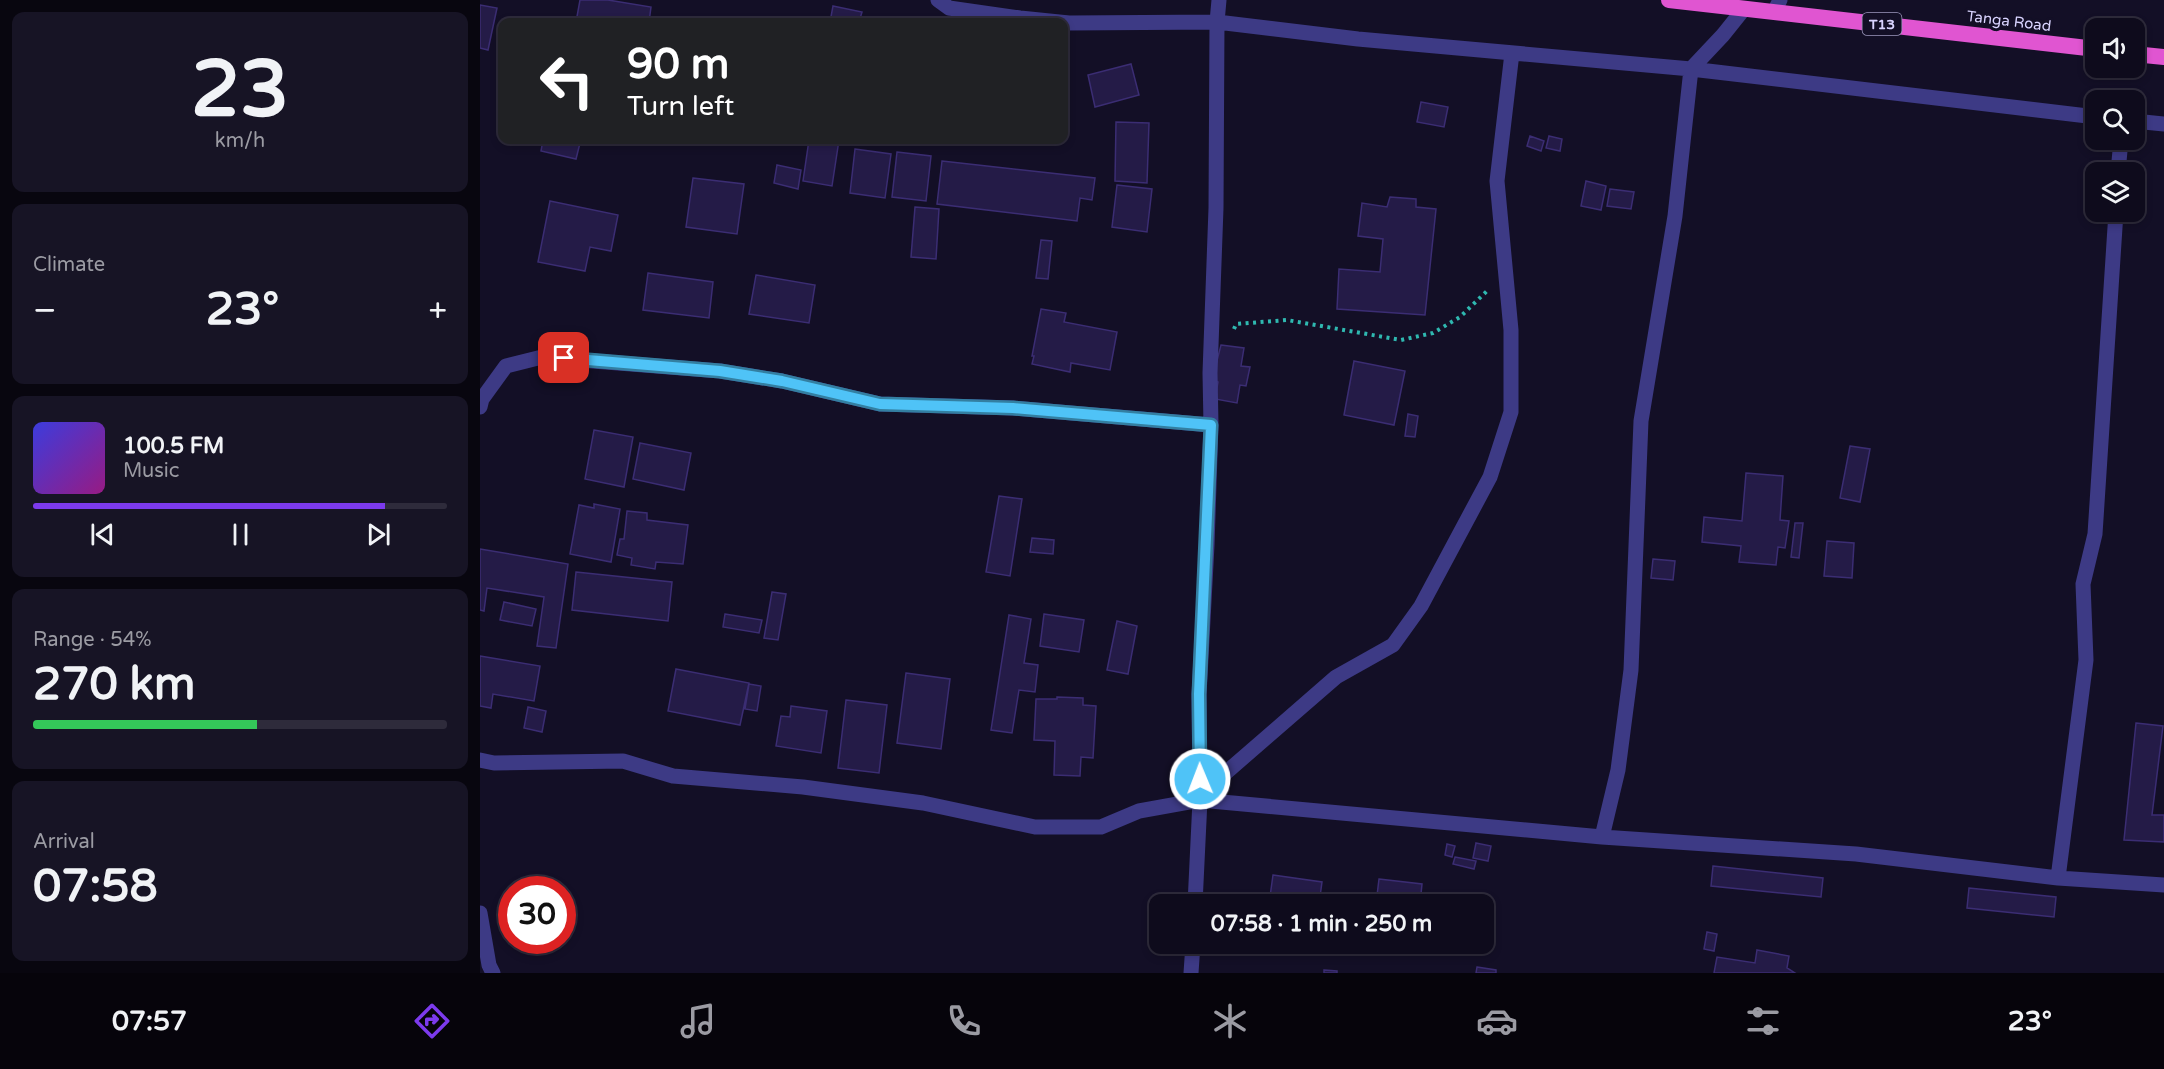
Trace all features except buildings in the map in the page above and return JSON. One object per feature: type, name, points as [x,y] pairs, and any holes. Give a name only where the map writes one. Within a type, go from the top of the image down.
[{"type":"highway","name":"Tanga Road","points":[[1669,0],[1743,10],[1777,6],[2085,48]]},
{"type":"highway","points":[[2145,55],[2164,57]]},
{"type":"street","points":[[938,0],[949,8],[1030,18]]},
{"type":"street","points":[[1196,894],[1203,800],[1199,694],[1211,425],[1210,373],[1216,208],[1219,0]]},
{"type":"street","points":[[1602,837],[1618,770],[1631,670],[1641,421],[1675,216],[1691,69],[1743,10]]},
{"type":"street","points":[[1068,23],[1217,22],[1358,39],[1691,69],[2085,116]]},
{"type":"street","points":[[1203,800],[1222,776],[1336,677],[1393,645],[1421,606],[1490,477],[1510,412],[1511,330],[1497,181],[1512,53]]},
{"type":"street","points":[[2145,122],[2164,124]]},
{"type":"street","points":[[2058,878],[2086,660],[2083,584],[2095,534],[2115,222]]},
{"type":"street","points":[[480,407],[482,399],[506,366],[542,357],[720,371],[782,381],[880,404],[1013,408],[1211,425]]},
{"type":"street","points":[[480,760],[494,763],[623,761],[673,776],[803,787],[923,803],[1035,827],[1101,827],[1139,810],[1203,800],[1602,837],[1856,854],[2058,878],[2164,885]]},
{"type":"street","points":[[480,913],[489,965],[493,973]]},
{"type":"street","points":[[1191,973],[1192,954]]},
{"type":"path","points":[[1231,334],[1236,324],[1287,320],[1401,340],[1433,333],[1460,317],[1505,273]]},
{"type":"route","points":[[564,358],[720,371],[782,381],[880,404],[1013,408],[1211,425],[1199,694],[1200,779]]}]
